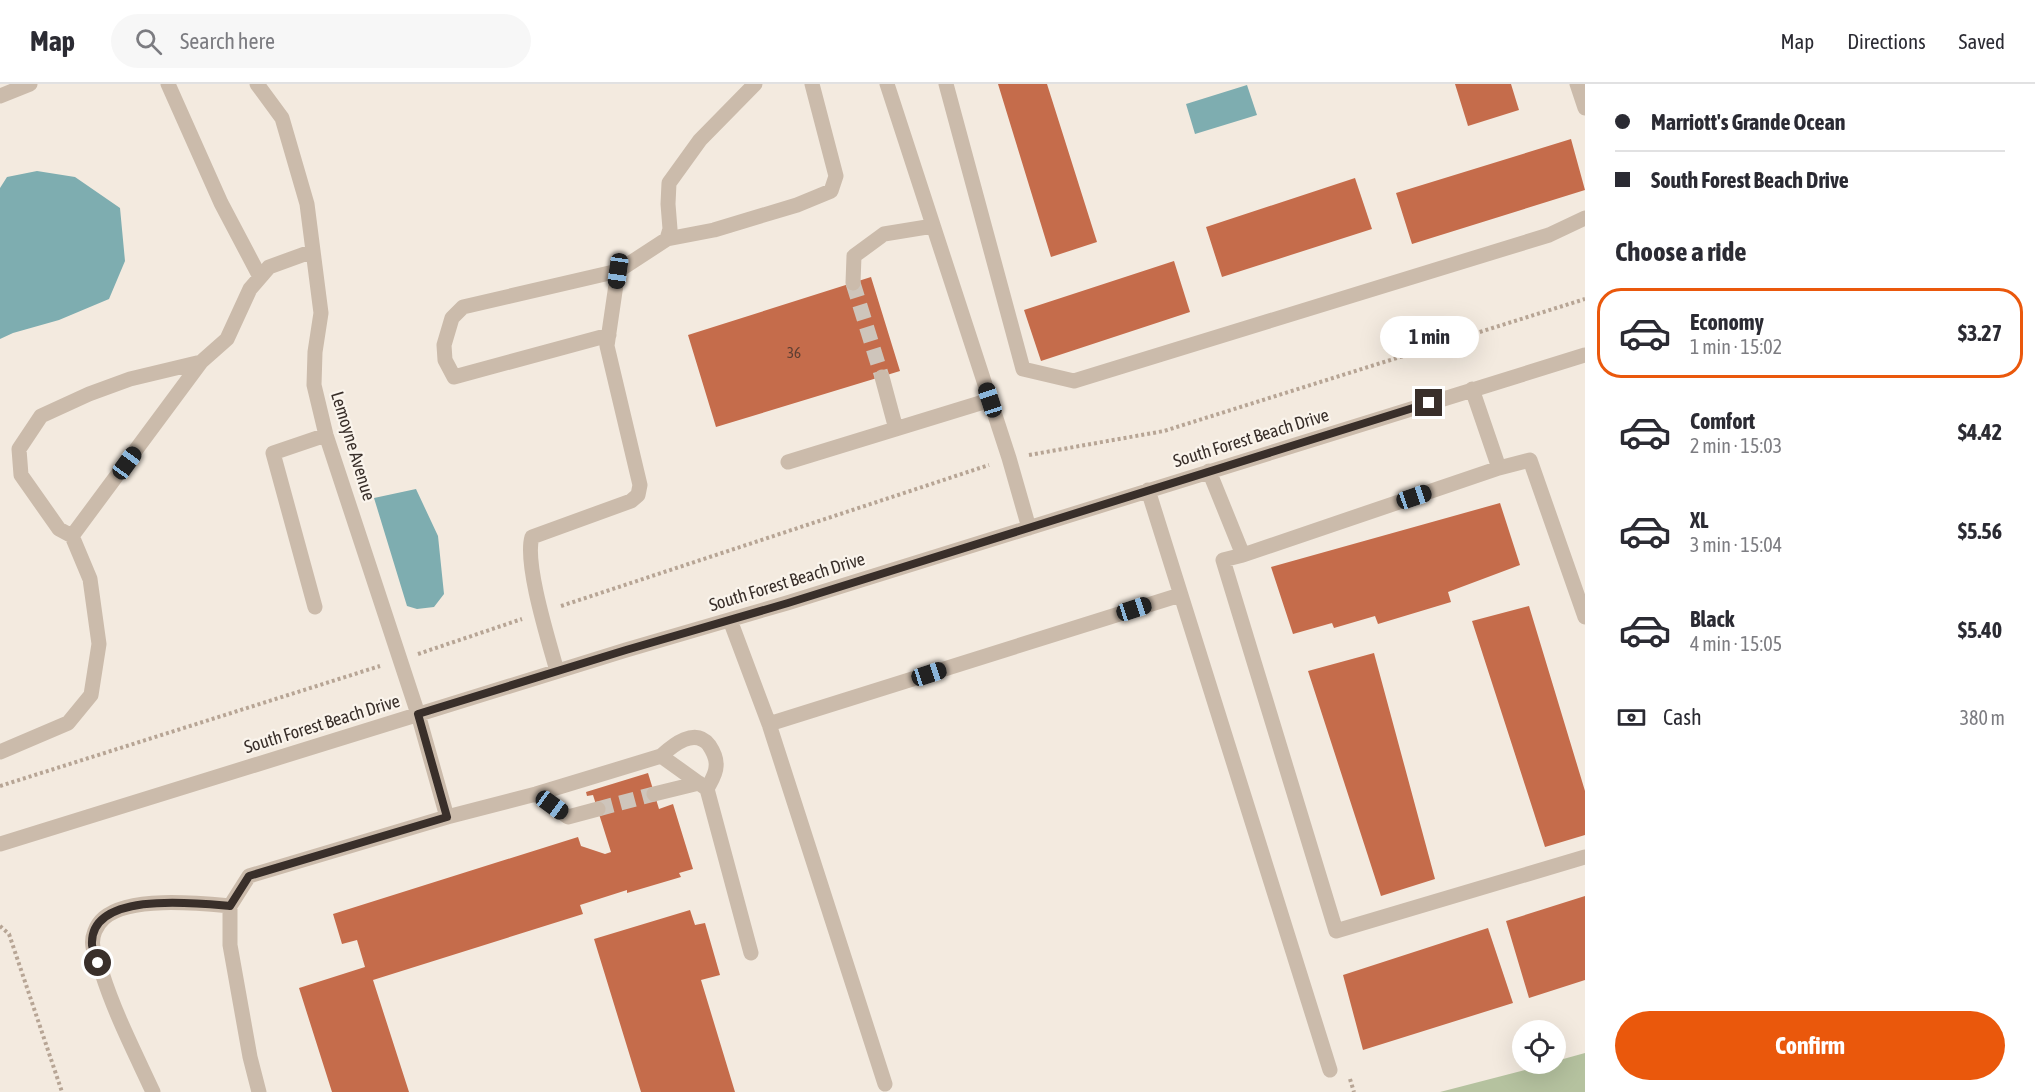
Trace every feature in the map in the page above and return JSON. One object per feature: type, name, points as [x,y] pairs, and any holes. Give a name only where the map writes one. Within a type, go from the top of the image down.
[{"type":"street","points":[[0,96],[30,84]]},
{"type":"street","points":[[168,84],[221,203],[260,277]]},
{"type":"street","points":[[667,239],[670,229],[669,183],[700,140],[755,84]]},
{"type":"street","points":[[609,335],[454,377],[445,360],[444,345],[452,318],[463,307],[618,271],[667,239],[714,230],[797,205],[831,191],[836,176],[812,84]]},
{"type":"street","points":[[887,84],[1009,458],[1029,528]]},
{"type":"street","points":[[946,84],[1023,369],[1074,381],[1549,236],[1585,218]]},
{"type":"street","points":[[1577,84],[1585,108]]},
{"type":"street","name":"Lemoyne Avenue","points":[[262,87],[282,118],[307,204],[321,313],[315,352],[314,385],[326,435],[418,714],[447,817]]},
{"type":"street","points":[[853,283],[854,256],[884,234],[933,226]]},
{"type":"street","points":[[72,536],[201,362],[227,339],[250,289],[260,277],[269,267],[313,251]]},
{"type":"street","points":[[556,671],[541,612],[529,548],[532,537],[631,501],[638,495],[640,485],[607,346],[618,271]]},
{"type":"street","name":"South Forest Beach Drive","points":[[0,844],[1585,355]]},
{"type":"street","points":[[0,752],[68,723],[90,696],[99,644],[90,579],[72,536],[59,530],[21,475],[20,449],[41,416],[89,394],[130,379],[201,362]]},
{"type":"street","points":[[882,377],[896,429]]},
{"type":"street","points":[[1473,389],[1499,468]]},
{"type":"street","points":[[788,462],[990,400]]},
{"type":"street","points":[[315,607],[273,453],[326,435]]},
{"type":"street","points":[[1585,617],[1530,460],[1499,468],[1243,555],[1222,560],[1336,931],[1585,857]]},
{"type":"street","points":[[1209,471],[1243,555]]},
{"type":"street","points":[[1148,490],[1330,1070]]},
{"type":"street","points":[[769,724],[1180,595]]},
{"type":"street","points":[[730,620],[769,724],[885,1084]]},
{"type":"street","points":[[259,1092],[250,1057],[230,945],[230,906],[249,876],[661,756],[678,742],[692,737],[706,741],[714,752],[716,768],[703,786],[654,794]]},
{"type":"street","points":[[661,756],[703,786],[751,953]]},
{"type":"street","points":[[536,794],[568,817],[598,809]]},
{"type":"street","points":[[153,1092],[110,998],[92,945],[94,931],[103,919],[117,910],[138,905],[187,903],[230,906]]},
{"type":"path","points":[[0,786],[400,660],[1009,458],[1164,431],[1585,298]]},
{"type":"path","points":[[0,926],[9,934],[62,1092]]},
{"type":"green space","points":[[1585,1053],[1585,1092],[1440,1092],[1512,1073],[1566,1074],[1566,1058]]},
{"type":"water","points":[[1247,85],[1257,115],[1195,134],[1186,104]]},
{"type":"water","points":[[37,171],[75,177],[120,208],[125,261],[109,299],[59,320],[0,339],[0,188],[7,177]]},
{"type":"water","points":[[416,489],[438,536],[444,594],[434,607],[417,609],[407,606],[374,498]]},
{"type":"building","points":[[998,84],[1047,84],[1097,242],[1051,257]]},
{"type":"building","points":[[1455,84],[1511,84],[1519,110],[1468,126]]},
{"type":"building","points":[[1571,139],[1585,190],[1412,244],[1396,193]]},
{"type":"building","points":[[1355,178],[1372,229],[1222,277],[1206,227]]},
{"type":"building","points":[[1174,261],[1190,312],[1041,361],[1024,310]]},
{"type":"building","points":[[871,277],[900,371],[716,427],[688,335]]},
{"type":"building","points":[[1500,503],[1520,565],[1448,592],[1451,602],[1378,624],[1375,616],[1334,628],[1332,623],[1293,634],[1271,567]]},
{"type":"building","points":[[1529,606],[1585,791],[1585,835],[1545,847],[1472,621]]},
{"type":"building","points":[[1374,653],[1435,879],[1381,896],[1308,671]]},
{"type":"building","points":[[648,773],[659,809],[673,804],[693,869],[679,873],[681,877],[627,893],[627,890],[580,905],[583,914],[373,980],[409,1092],[332,1092],[299,988],[365,967],[357,940],[342,944],[333,914],[578,837],[581,846],[605,854],[611,852],[593,795],[587,796],[586,792]]},
{"type":"building","points":[[1585,896],[1585,980],[1529,998],[1506,921]]},
{"type":"building","points":[[690,910],[695,925],[705,923],[720,975],[701,980],[735,1092],[641,1092],[594,939]]},
{"type":"building","points":[[1488,928],[1513,1003],[1363,1050],[1343,975]]},
{"type":"tunnel","points":[[853,283],[882,377]]},
{"type":"tunnel","points":[[598,809],[654,794]]},
{"type":"route","points":[[98,963],[92,945],[94,931],[103,919],[117,910],[138,905],[187,903],[230,906],[249,876],[447,817],[418,714],[788,603],[1429,403]]}]
